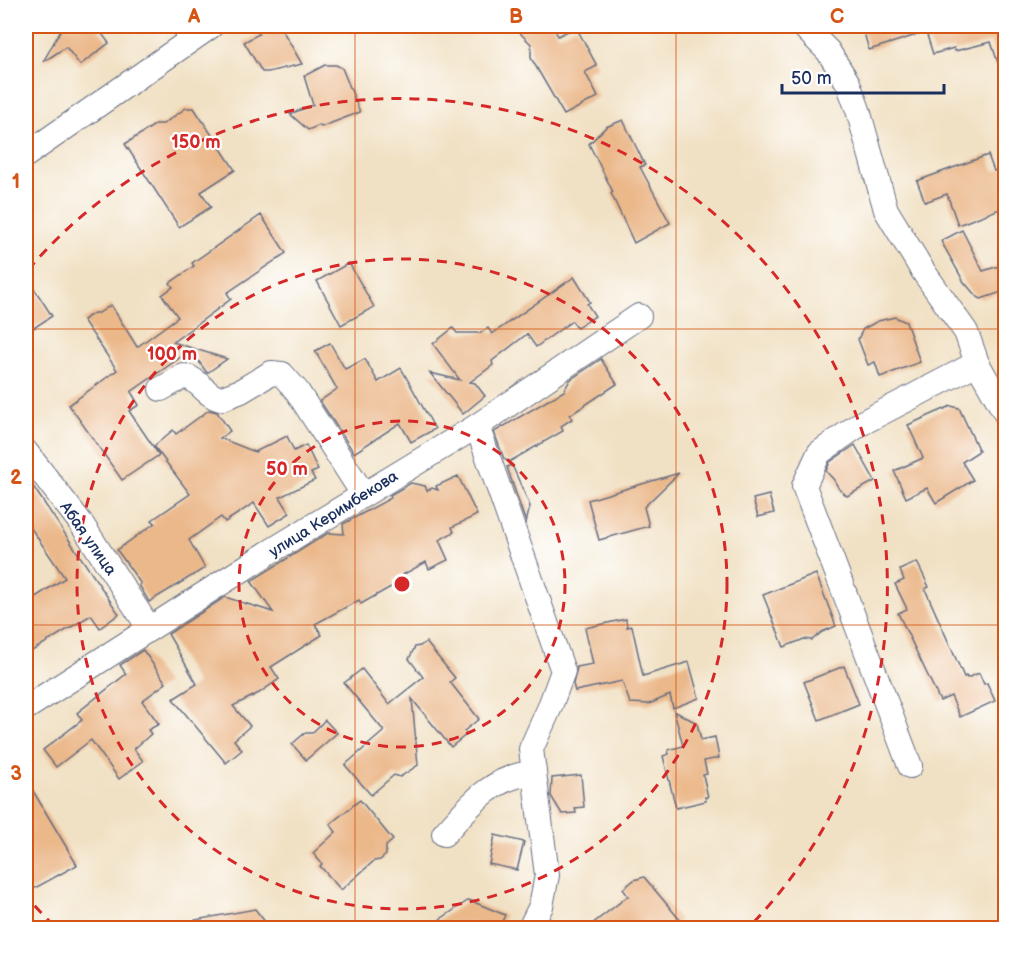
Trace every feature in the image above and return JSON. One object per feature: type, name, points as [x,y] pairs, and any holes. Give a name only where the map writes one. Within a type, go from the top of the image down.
[{"type":"street","points":[[26,155],[211,26]]},
{"type":"street","points":[[803,26],[828,51],[848,83],[858,110],[886,210],[923,271],[966,332],[977,363],[999,388],[1005,414]]},
{"type":"street","name":"улица Керимбекова","points":[[26,708],[363,494],[477,426],[639,316]]},
{"type":"street","points":[[910,766],[804,486],[819,453],[860,424],[977,363]]},
{"type":"street","points":[[161,389],[184,376],[195,380],[209,394],[220,399],[241,391],[271,373],[282,374],[297,391],[363,494]]},
{"type":"street","points":[[477,426],[563,671],[549,710],[531,749],[547,875],[541,906],[530,928]]},
{"type":"street","name":"Абая улица","points":[[26,452],[81,523],[149,628]]},
{"type":"street","points":[[444,834],[494,784],[519,774],[534,773]]},
{"type":"building","points":[[63,26],[96,26],[109,43],[80,65],[66,47],[43,62]]},
{"type":"building","points":[[256,26],[280,26],[302,64],[262,72],[244,42],[259,34]]},
{"type":"building","points":[[513,26],[553,26],[558,36],[576,27],[597,66],[585,72],[598,97],[564,115],[531,58],[531,44]]},
{"type":"building","points":[[862,26],[1005,26],[1005,74],[1002,75],[991,42],[933,54],[926,32],[869,50]]},
{"type":"building","points":[[325,65],[336,65],[342,68],[360,112],[308,130],[290,114],[313,105],[304,76]]},
{"type":"building","points":[[186,108],[194,108],[235,170],[201,192],[211,207],[179,227],[125,144],[156,124],[163,124]]},
{"type":"building","points":[[623,120],[645,165],[640,167],[670,223],[634,243],[611,193],[613,192],[589,144],[606,127]]},
{"type":"building","points":[[988,155],[994,171],[1005,168],[1005,207],[958,225],[947,194],[925,202],[917,181]]},
{"type":"building","points":[[261,215],[286,253],[227,293],[231,299],[173,342],[227,359],[207,373],[191,350],[131,392],[139,405],[129,411],[159,455],[122,480],[69,405],[117,370],[83,320],[111,305],[137,347],[178,317],[162,295],[173,287],[170,283],[194,266],[192,263]]},
{"type":"building","points":[[962,230],[983,271],[1005,264],[1005,291],[981,299],[964,282],[941,241]]},
{"type":"building","points":[[349,263],[374,307],[341,325],[317,281]]},
{"type":"building","points":[[26,276],[52,316],[26,333]]},
{"type":"building","points":[[574,277],[590,302],[587,304],[595,316],[577,328],[572,321],[536,347],[527,334],[492,361],[493,365],[470,382],[475,383],[485,396],[463,414],[430,373],[460,380],[433,344],[453,328],[457,333],[481,333],[488,328],[492,334]]},
{"type":"building","points":[[895,317],[906,322],[920,362],[880,377],[875,362],[868,365],[858,339],[863,329],[878,321]]},
{"type":"building","points":[[330,343],[345,369],[365,359],[378,382],[401,368],[435,429],[411,442],[400,423],[354,453],[320,401],[337,389],[315,351]]},
{"type":"building","points":[[601,359],[617,384],[570,415],[572,419],[561,426],[563,431],[509,462],[504,459],[494,432],[564,391],[570,380]]},
{"type":"building","points":[[951,406],[959,408],[979,451],[962,462],[973,480],[936,503],[927,488],[906,498],[894,471],[923,458],[908,425]]},
{"type":"building","points":[[209,410],[217,412],[230,431],[220,438],[255,452],[287,436],[294,451],[306,445],[318,470],[311,473],[315,480],[280,497],[290,513],[269,526],[254,503],[225,522],[221,517],[189,540],[205,568],[149,602],[139,585],[141,584],[117,550],[155,523],[152,520],[190,494],[154,446],[173,430],[176,434]]},
{"type":"building","points":[[855,445],[875,481],[847,496],[826,471],[830,462]]},
{"type":"building","points":[[512,465],[530,506],[526,523],[507,467]]},
{"type":"building","points":[[679,473],[644,507],[649,526],[599,540],[588,500]]},
{"type":"building","points":[[26,476],[119,614],[100,628],[91,615],[32,651],[26,641],[26,603],[65,578],[26,521]]},
{"type":"building","points":[[458,476],[477,515],[452,527],[454,532],[439,540],[448,560],[429,569],[426,562],[393,580],[396,584],[361,604],[359,600],[315,624],[322,635],[271,667],[279,679],[259,693],[233,706],[250,726],[234,740],[242,750],[226,763],[173,699],[197,684],[168,634],[225,597],[273,612],[251,581],[328,533],[344,534],[343,524],[391,498],[390,495],[411,483],[425,486],[427,491],[432,488],[438,490],[436,486]]},
{"type":"building","points":[[769,495],[774,513],[758,517],[753,499]]},
{"type":"building","points":[[917,562],[929,587],[925,589],[964,677],[979,673],[984,684],[987,683],[995,701],[960,717],[951,696],[940,701],[898,613],[907,609],[895,584],[904,580],[900,570]]},
{"type":"building","points":[[816,574],[836,626],[822,632],[812,640],[804,639],[784,647],[763,595]]},
{"type":"building","points":[[626,619],[627,627],[632,626],[643,676],[689,662],[699,698],[673,708],[670,695],[649,704],[630,703],[622,681],[575,691],[573,684],[577,667],[593,664],[585,628]]},
{"type":"building","points":[[426,642],[455,678],[450,682],[479,719],[464,731],[467,734],[451,747],[412,699],[418,765],[400,777],[394,775],[371,795],[345,765],[384,731],[344,683],[362,669],[389,704],[423,677],[409,659],[415,647]]},
{"type":"building","points":[[143,650],[166,683],[142,701],[159,724],[148,730],[151,734],[134,749],[143,761],[119,779],[91,740],[56,767],[43,750],[82,720],[77,713],[126,674],[120,665]]},
{"type":"building","points":[[844,666],[859,704],[819,720],[804,682]]},
{"type":"building","points":[[674,711],[697,723],[701,740],[715,737],[719,758],[704,761],[707,774],[703,775],[708,797],[705,797],[706,801],[676,808],[663,756],[669,754],[668,750],[683,746]]},
{"type":"building","points":[[325,720],[337,733],[306,760],[292,744],[305,733],[312,733]]},
{"type":"building","points":[[581,775],[584,807],[575,808],[576,813],[562,814],[551,796],[552,778]]},
{"type":"building","points":[[26,779],[77,865],[26,893]]},
{"type":"building","points":[[360,800],[393,840],[386,846],[386,855],[374,861],[341,890],[320,866],[322,864],[313,853],[336,832],[330,824]]},
{"type":"building","points":[[495,835],[524,842],[517,870],[489,864]]},
{"type":"building","points":[[644,877],[680,920],[670,928],[587,928],[628,896],[623,889],[634,880]]},
{"type":"building","points":[[469,900],[505,915],[499,928],[427,928]]},
{"type":"building","points":[[255,909],[270,928],[196,928],[195,920]]}]
